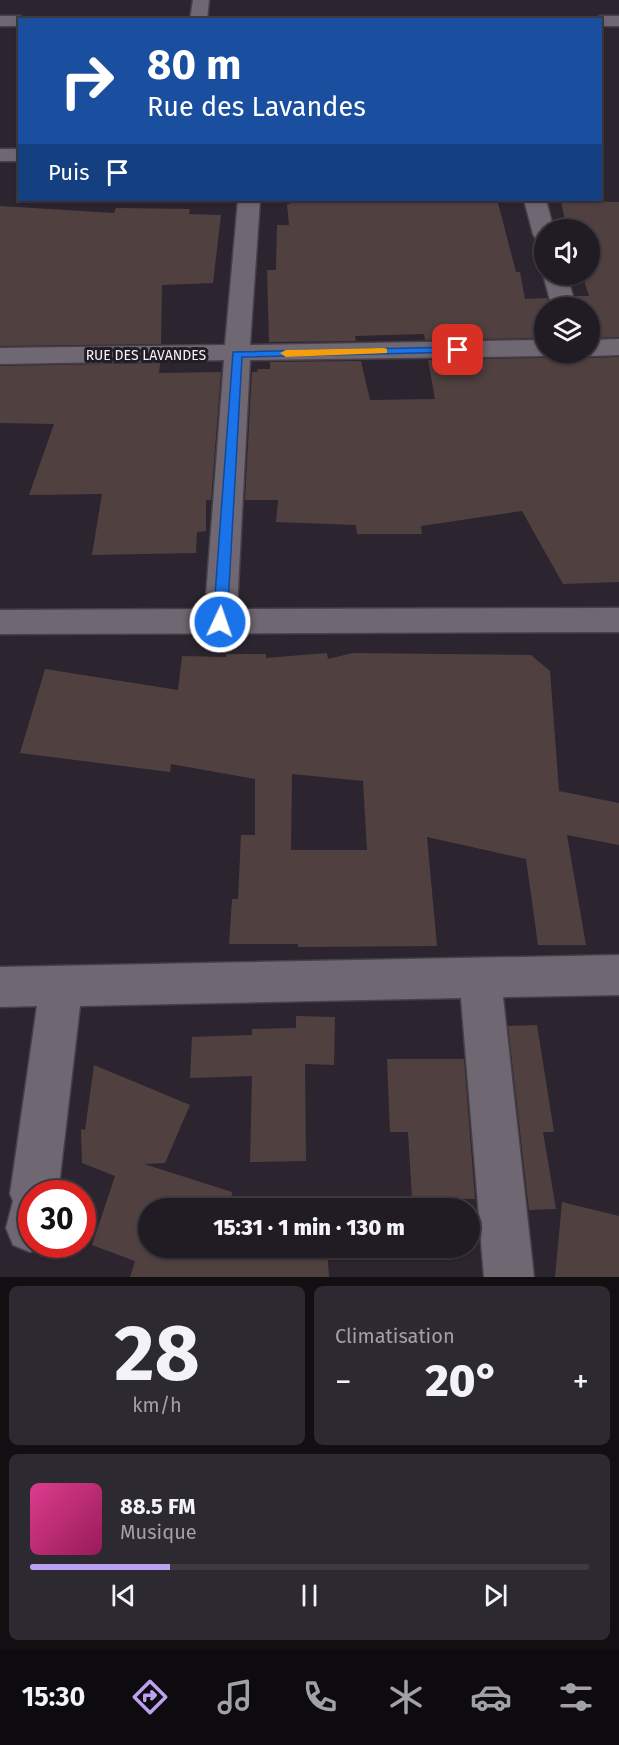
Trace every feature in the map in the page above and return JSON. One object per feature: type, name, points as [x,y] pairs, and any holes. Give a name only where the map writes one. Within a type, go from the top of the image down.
[{"type":"street","points":[[198,18],[201,0]]},
{"type":"street","points":[[0,21],[18,21]]},
{"type":"street","points":[[602,21],[619,21]]},
{"type":"street","points":[[0,155],[18,155]]},
{"type":"street","points":[[220,622],[249,201]]},
{"type":"street","points":[[535,201],[540,219]]},
{"type":"street","points":[[600,348],[619,347]]},
{"type":"street","name":"RUE DES LAVANDES","points":[[0,356],[534,348]]},
{"type":"street","points":[[0,622],[619,620]]},
{"type":"street","points":[[0,987],[619,975]]},
{"type":"street","points":[[480,977],[509,1277]]},
{"type":"street","points":[[36,1180],[61,986]]},
{"type":"building","points":[[290,201],[498,203],[516,272],[520,272],[525,299],[534,299],[534,338],[425,340],[424,334],[355,336],[356,341],[269,342],[267,270],[276,270],[277,225],[289,225],[287,204],[290,204]]},
{"type":"building","points":[[561,201],[619,202],[619,337],[600,338],[600,297],[575,296],[589,296],[586,285],[600,285],[600,219],[565,219]]},
{"type":"building","points":[[0,206],[114,213],[116,208],[190,209],[189,214],[221,215],[213,283],[162,285],[161,344],[0,346]]},
{"type":"building","points":[[619,357],[619,582],[563,584],[522,511],[421,526],[422,534],[357,534],[356,525],[276,522],[278,500],[245,500],[252,372],[257,372],[258,369],[270,369],[270,362],[361,361],[370,400],[435,399],[428,360],[534,358],[534,363],[600,363],[600,358]]},
{"type":"building","points":[[160,363],[159,373],[221,372],[211,500],[206,500],[206,531],[197,532],[196,553],[92,555],[102,494],[29,495],[54,424],[0,423],[0,366]]},
{"type":"building","points":[[327,653],[328,659],[353,653],[531,655],[550,671],[559,791],[619,803],[619,845],[567,835],[586,945],[538,945],[526,859],[427,837],[437,946],[298,947],[298,944],[229,944],[232,899],[238,899],[241,835],[255,835],[255,779],[171,764],[170,772],[20,753],[45,669],[178,690],[182,656],[226,657],[226,654],[266,654],[266,658]],"holes":[[[292,774],[363,781],[367,850],[291,850]]]},
{"type":"building","points":[[296,1016],[335,1017],[334,1065],[305,1064],[306,1161],[250,1162],[252,1076],[190,1078],[192,1037],[252,1035],[252,1029],[296,1028]]},
{"type":"building","points":[[537,1025],[554,1132],[543,1132],[556,1209],[529,1210],[508,1026]]},
{"type":"building","points":[[387,1059],[464,1059],[475,1198],[412,1198],[408,1132],[390,1132]]},
{"type":"building","points":[[94,1065],[190,1105],[165,1163],[144,1164],[232,1192],[231,1198],[138,1198],[138,1258],[328,1258],[329,1277],[130,1277],[135,1261],[96,1246],[96,1233],[115,1176],[82,1163],[81,1129],[85,1130]]},
{"type":"building","points":[[562,1202],[619,1216],[619,1277],[555,1277]]},
{"type":"slow traffic","points":[[286,353],[384,351]]},
{"type":"route","points":[[220,622],[237,354],[458,350]]}]
